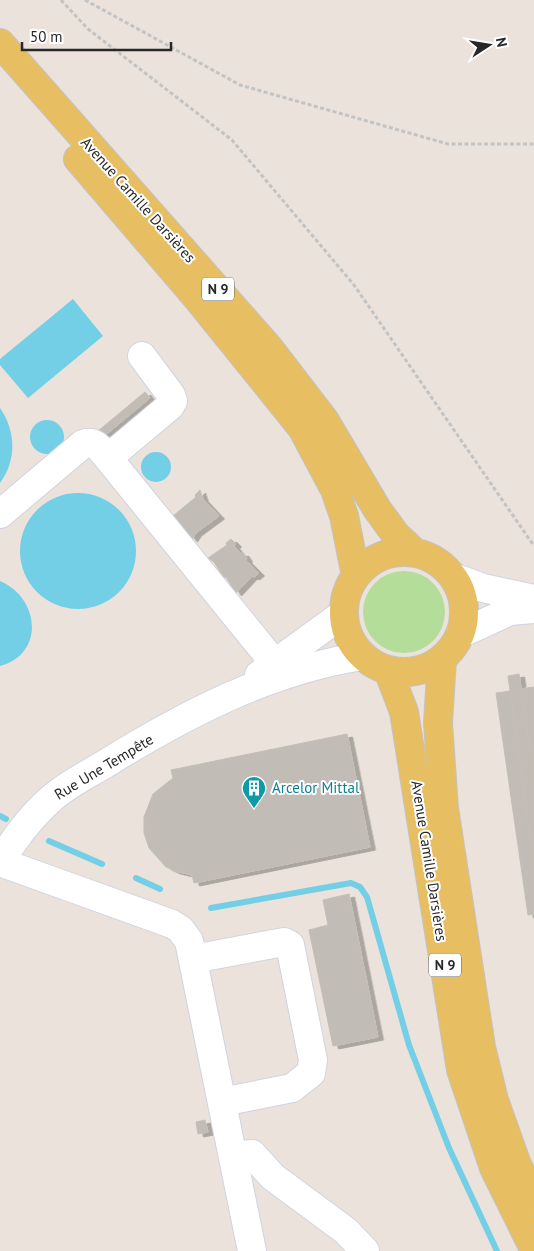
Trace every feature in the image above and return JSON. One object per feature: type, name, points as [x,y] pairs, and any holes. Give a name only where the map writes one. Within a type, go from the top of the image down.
[{"type":"main road","name":"Avenue Camille Darsières","points":[[0,43],[269,348],[325,421],[396,535],[414,552]]},
{"type":"main road","name":"Avenue Camille Darsières","points":[[0,66],[106,194],[198,299],[302,428],[341,507],[356,576]]},
{"type":"main road","points":[[398,552],[414,552],[429,557],[443,566],[453,577],[462,596],[464,615],[460,634],[453,648],[442,659],[426,669],[407,673],[388,670],[374,665],[363,656],[353,643],[346,629],[344,613],[349,587],[367,564],[382,556],[398,552]]},
{"type":"main road","name":"Avenue Camille Darsières","points":[[442,659],[438,722],[444,808],[481,1047],[494,1100],[516,1162],[534,1201]]},
{"type":"main road","name":"Avenue Camille Darsières","points":[[388,670],[404,712],[461,1070],[494,1168],[534,1250]]},
{"type":"street","points":[[108,458],[170,406],[173,401],[171,394],[142,356]]},
{"type":"street","points":[[0,514],[83,444],[88,442],[94,443],[275,664]]},
{"type":"street","points":[[453,577],[483,588],[534,599]]},
{"type":"street","points":[[460,634],[510,611],[534,609]]},
{"type":"street","name":"Rue Une Tempête","points":[[2,854],[31,819],[52,798],[126,751],[227,697],[344,613]]},
{"type":"street","name":"Rue Une Tempête","points":[[227,697],[304,668],[363,656]]},
{"type":"street","points":[[2,854],[172,924],[180,929],[189,941],[252,1251]]},
{"type":"street","points":[[193,959],[284,942],[290,945],[313,1060],[311,1072],[292,1088],[222,1102]]},
{"type":"street","points":[[232,1156],[252,1154],[273,1177],[346,1231],[365,1251]]},
{"type":"path","points":[[62,0],[88,29],[232,140],[354,285],[534,546]]},
{"type":"path","points":[[85,0],[240,85],[448,144],[534,144]]},
{"type":"green space","points":[[404,571],[420,574],[433,583],[442,596],[445,612],[442,628],[433,641],[420,650],[404,653],[388,650],[375,641],[366,628],[363,612],[366,596],[375,583],[388,574]]},
{"type":"water","points":[[73,299],[103,336],[28,398],[0,365],[0,359]]},
{"type":"water","points":[[0,408],[12,436],[12,455],[6,474],[0,483]]},
{"type":"water","points":[[47,420],[59,425],[64,437],[59,449],[47,454],[35,449],[30,437],[35,425]]},
{"type":"water","points":[[156,452],[167,456],[171,467],[167,478],[156,482],[145,478],[141,467],[145,456]]},
{"type":"water","points":[[78,493],[100,498],[119,510],[131,529],[136,551],[131,573],[119,592],[100,604],[78,609],[56,604],[37,592],[25,573],[20,551],[25,529],[37,510],[56,498]]},
{"type":"water","points":[[0,581],[13,589],[23,600],[29,612],[32,625],[30,638],[25,650],[15,660],[0,666]]},
{"type":"building","points":[[145,392],[150,398],[103,437],[98,431]]},
{"type":"building","points":[[200,490],[203,499],[219,516],[196,533],[192,539],[173,516],[196,497],[195,495]]},
{"type":"building","points":[[231,539],[236,544],[234,546],[241,554],[243,553],[246,560],[259,573],[254,577],[252,576],[236,593],[214,562],[208,558],[227,545],[226,543]]},
{"type":"building","points":[[519,674],[534,777],[534,864],[508,676]]},
{"type":"building","points":[[534,687],[534,777],[521,689]]},
{"type":"building","points":[[510,691],[534,864],[534,914],[528,915],[496,693]]},
{"type":"building","name":"Arcelor Mittal","points":[[347,734],[370,847],[194,883],[192,875],[166,867],[149,848],[144,833],[144,817],[153,794],[173,778],[171,770]]},
{"type":"building","points":[[349,894],[378,1037],[333,1046],[309,930],[328,925],[323,900]]},
{"type":"building","points":[[205,1120],[208,1132],[198,1134],[196,1122]]},
{"type":"waterway","points":[[0,816],[6,819]]},
{"type":"waterway","points":[[49,841],[102,864]]},
{"type":"waterway","points":[[136,878],[160,889]]},
{"type":"waterway","points":[[211,908],[351,883],[360,887],[367,897],[409,1045],[449,1148],[497,1251]]},
{"type":"place","name":"Arcelor Mittal","points":[[254,809]]}]
